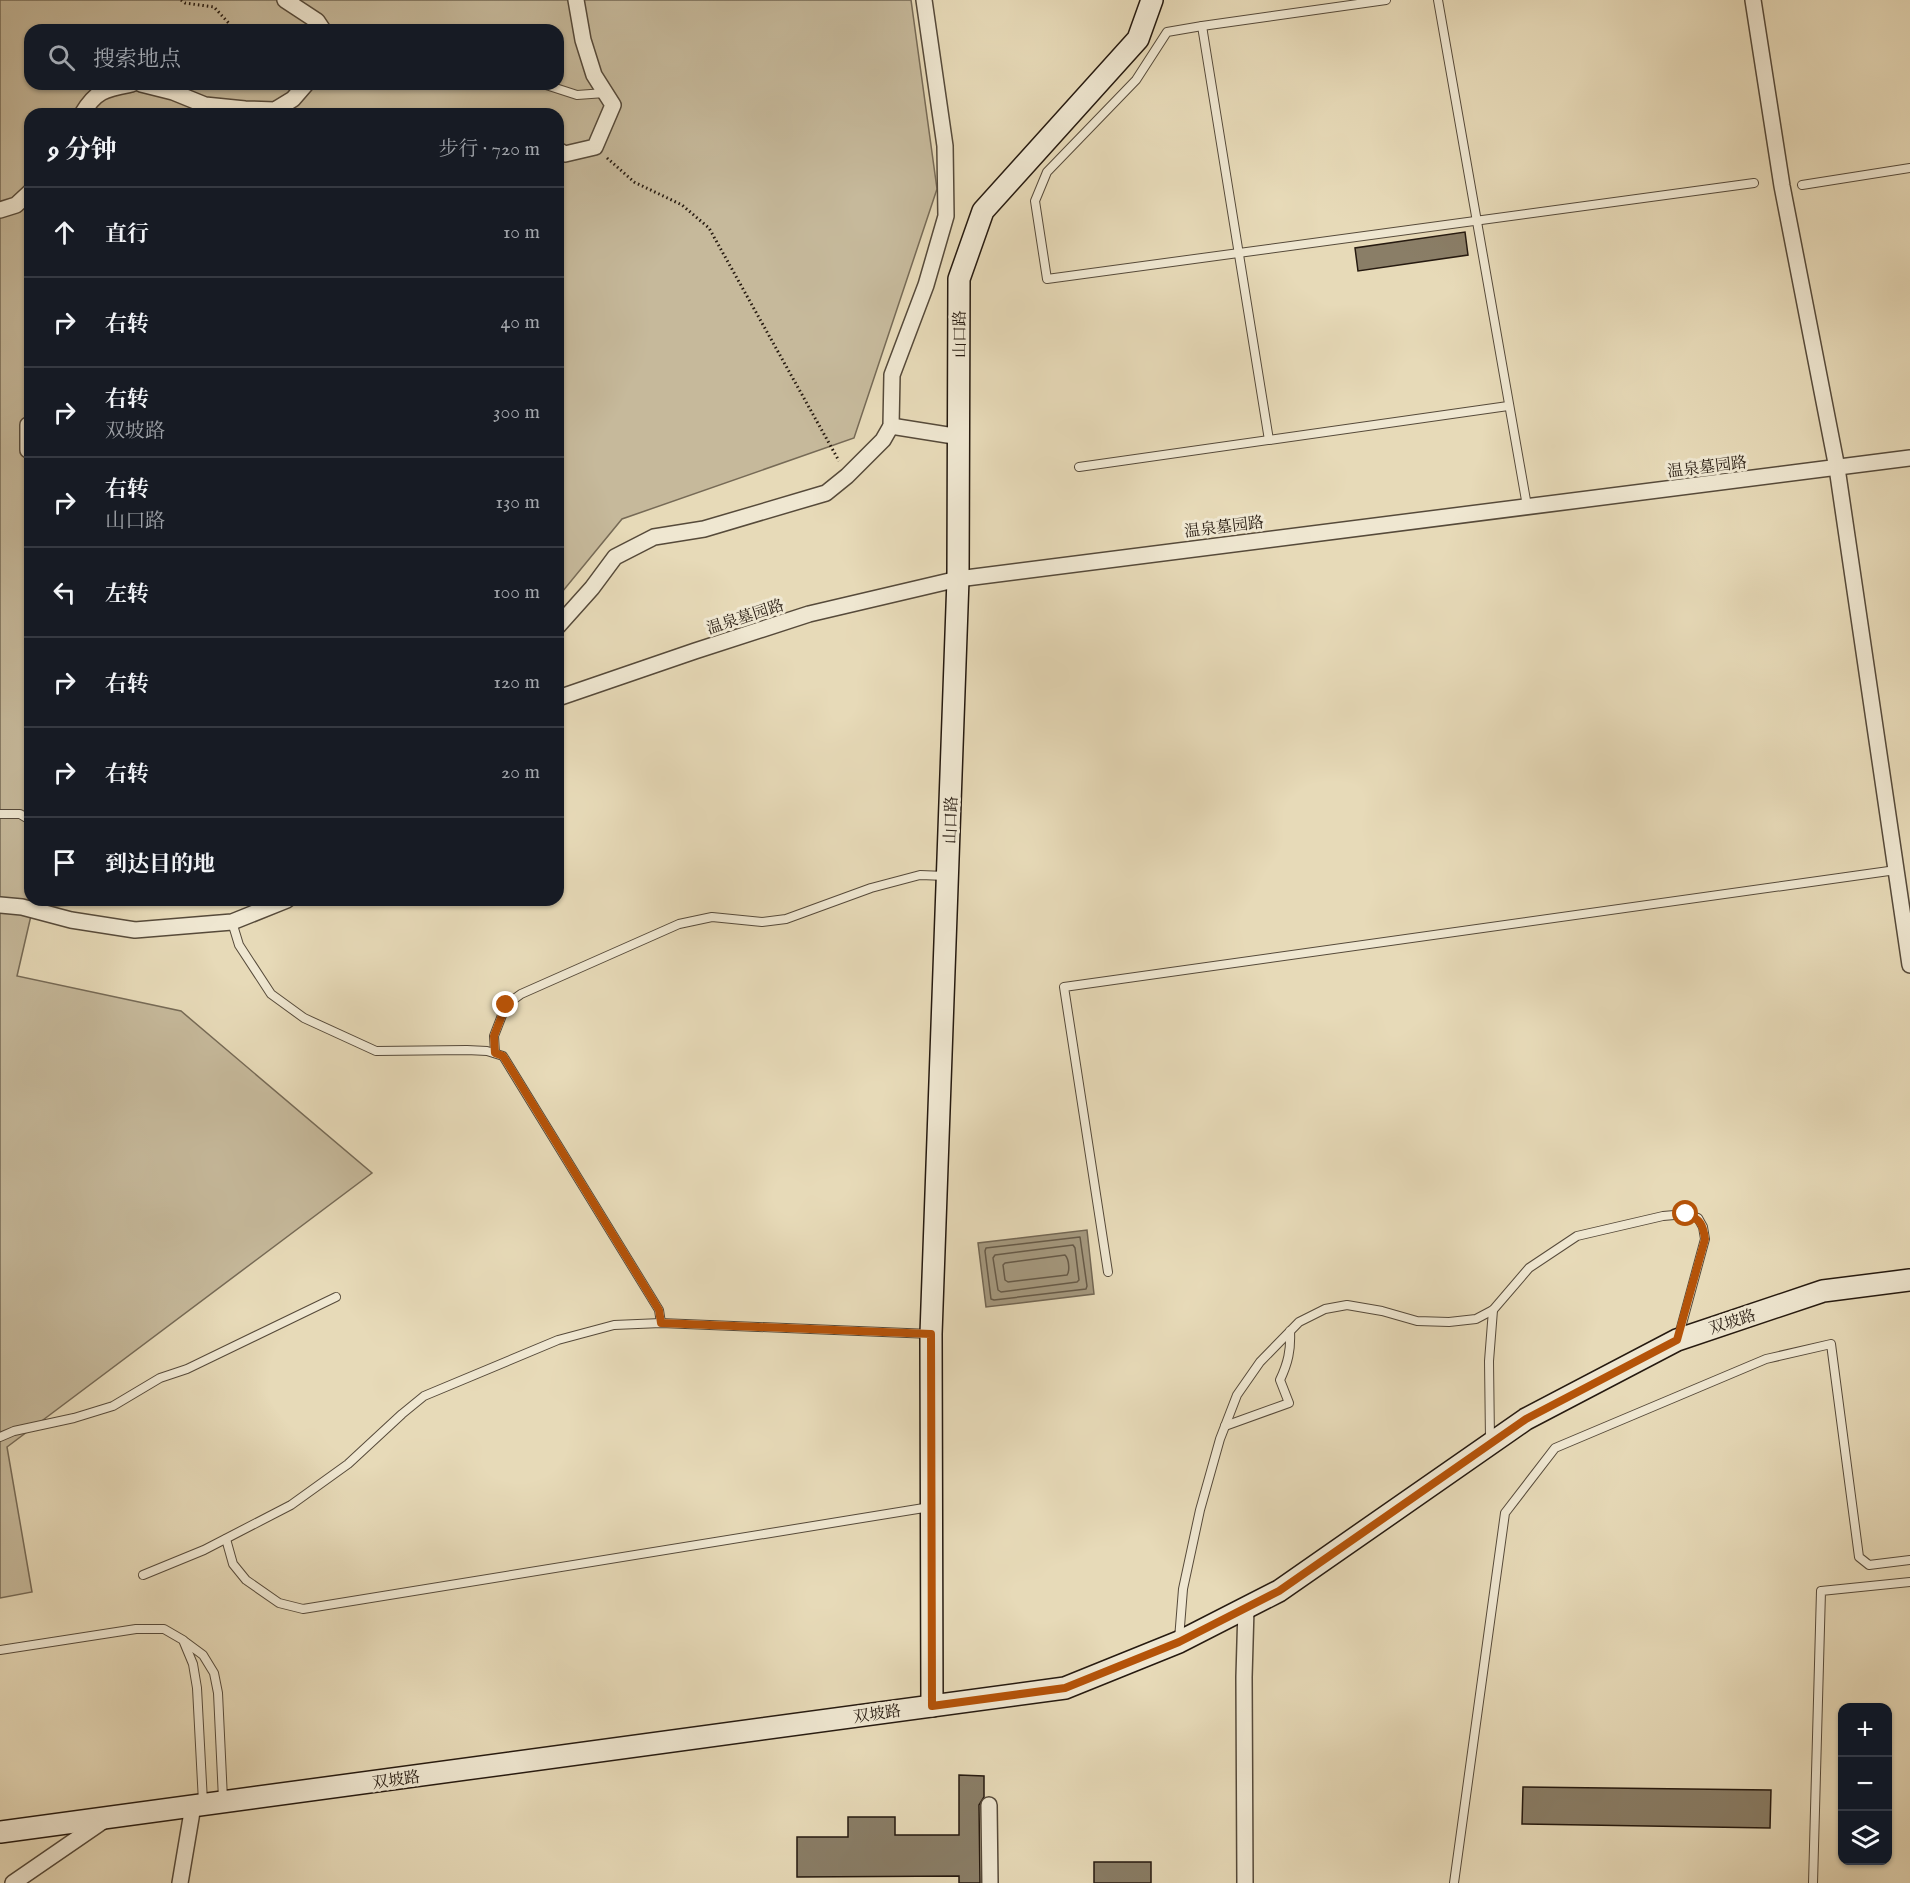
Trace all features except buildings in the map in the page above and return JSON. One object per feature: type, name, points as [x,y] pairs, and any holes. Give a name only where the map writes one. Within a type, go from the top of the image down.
[{"type":"street","points":[[285,0],[319,24]]},
{"type":"street","points":[[564,153],[595,147],[613,105],[594,75],[583,40],[576,0]]},
{"type":"street","points":[[564,619],[592,588],[615,557],[654,537],[704,530],[826,493],[883,441],[891,426],[892,375],[926,285],[946,216],[945,146],[924,0]]},
{"type":"street","name":"山口路","points":[[932,1706],[931,1334],[958,579],[959,279],[983,211],[1138,39],[1152,0]]},
{"type":"street","points":[[1753,0],[1782,186],[1837,468],[1910,965]]},
{"type":"street","points":[[86,108],[89,102],[104,90]]},
{"type":"street","points":[[165,90],[205,105],[229,108]]},
{"type":"street","points":[[278,108],[293,99],[301,90]]},
{"type":"street","points":[[0,210],[16,205],[24,198]]},
{"type":"street","points":[[891,426],[960,437]]},
{"type":"street","name":"温泉墓园路","points":[[564,696],[809,614],[958,579],[1910,458]]},
{"type":"street","points":[[0,905],[22,907],[71,920],[135,930],[232,922],[272,906]]},
{"type":"street","name":"双坡路","points":[[0,1832],[1065,1688],[1179,1642],[1279,1591],[1526,1419],[1677,1340],[1823,1291],[1910,1280]]},
{"type":"street","points":[[1245,1883],[1246,1608]]},
{"type":"street","points":[[180,1883],[206,1804]]},
{"type":"street","points":[[989,1805],[990,1883]]},
{"type":"street","points":[[14,1883],[108,1818]]},
{"type":"lane","points":[[1386,0],[1167,32],[1136,80],[1047,172],[1035,201],[1047,279],[1754,183]]},
{"type":"lane","points":[[1438,0],[1527,506]]},
{"type":"lane","points":[[1202,26],[1269,440]]},
{"type":"lane","points":[[562,90],[577,95],[605,93]]},
{"type":"lane","points":[[1802,185],[1910,168]]},
{"type":"lane","points":[[1079,468],[1508,405]]},
{"type":"lane","points":[[0,814],[20,814],[24,816]]},
{"type":"lane","points":[[1108,1272],[1064,987],[1896,870]]},
{"type":"lane","points":[[495,1053],[494,1036],[506,1005],[521,994],[679,924],[712,917],[762,922],[786,919],[871,888],[910,877],[948,876]]},
{"type":"lane","points":[[232,922],[239,945],[271,994],[304,1018],[376,1051],[467,1050],[503,1056],[659,1310],[661,1323]]},
{"type":"lane","points":[[1179,1642],[1183,1589],[1200,1510],[1225,1426],[1237,1395],[1260,1362],[1299,1322],[1325,1309],[1347,1305],[1382,1311],[1417,1321],[1476,1320],[1493,1310],[1529,1268],[1577,1236],[1663,1216],[1686,1214],[1698,1218],[1703,1227],[1705,1239],[1677,1340]]},
{"type":"lane","points":[[0,1437],[14,1431],[74,1418],[113,1406],[160,1378],[187,1369],[336,1297]]},
{"type":"lane","points":[[1490,1445],[1489,1361],[1493,1310]]},
{"type":"lane","points":[[143,1575],[204,1550],[291,1505],[348,1464],[424,1396],[558,1340],[614,1325],[661,1323],[931,1334]]},
{"type":"lane","points":[[1225,1426],[1289,1403],[1280,1380],[1287,1365],[1290,1331]]},
{"type":"lane","points":[[1454,1883],[1505,1513],[1555,1448],[1766,1359],[1831,1344],[1859,1557],[1869,1565],[1910,1560]]},
{"type":"lane","points":[[226,1539],[233,1564],[246,1580],[279,1603],[303,1609],[932,1506]]},
{"type":"lane","points":[[1813,1883],[1821,1591],[1910,1582]]},
{"type":"lane","points":[[0,1650],[136,1629],[164,1629],[183,1640],[203,1655],[214,1673],[218,1693],[206,1804]]},
{"type":"lane","points":[[183,1640],[193,1664],[197,1688],[206,1804]]},
{"type":"path","points":[[181,0],[185,3],[214,7],[230,24]]},
{"type":"path","points":[[595,147],[633,182],[682,205],[708,228],[847,476]]},
{"type":"shaded area","points":[[0,0],[911,0],[937,189],[854,438],[622,519],[564,590],[564,108],[24,108],[24,906],[54,906],[33,907],[17,976],[181,1011],[372,1173],[7,1447],[32,1592],[0,1598]]},
{"type":"water","points":[[1087,1230],[1094,1294],[986,1307],[978,1243]]},
{"type":"route","points":[[506,1005],[494,1036],[495,1053],[503,1056],[513,1072],[659,1310],[661,1323],[931,1334],[932,1706],[1065,1688],[1179,1642],[1279,1591],[1526,1419],[1677,1340],[1705,1239],[1703,1227],[1698,1218],[1686,1214]]}]
